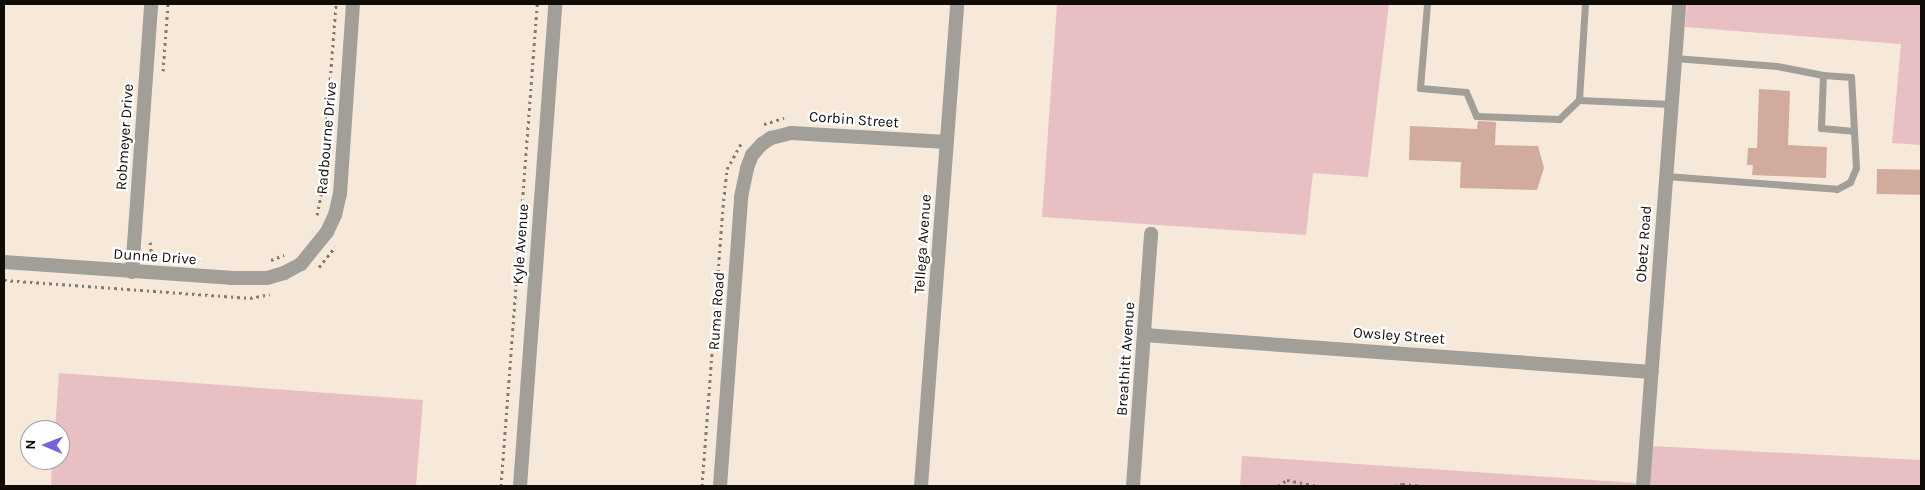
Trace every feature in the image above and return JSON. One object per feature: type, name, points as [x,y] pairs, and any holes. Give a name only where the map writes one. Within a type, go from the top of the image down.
[{"type":"street","name":"Robmeyer Drive","points":[[132,272],[151,4]]},
{"type":"street","name":"Radbourne Drive","points":[[301,264],[327,232],[335,215],[338,201],[353,4]]},
{"type":"street","name":"Kyle Avenue","points":[[520,486],[554,4]]},
{"type":"street","name":"Tellega Avenue","points":[[920,486],[957,4]]},
{"type":"street","name":"Obetz Road","points":[[1643,486],[1678,4]]},
{"type":"street","name":"Corbin Street","points":[[762,144],[771,138],[798,132],[946,142]]},
{"type":"street","name":"Ruma Road","points":[[720,486],[742,197],[746,168],[752,155],[762,144]]},
{"type":"street","name":"Breathitt Avenue","points":[[1133,486],[1151,234]]},
{"type":"street","name":"Dunne Drive","points":[[4,262],[230,278],[266,278],[284,273],[301,264]]},
{"type":"street","name":"Owsley Street","points":[[1144,334],[1652,372]]},
{"type":"lane","points":[[1428,4],[1420,88],[1466,92],[1476,116],[1559,119],[1579,100],[1585,4]]},
{"type":"lane","points":[[1666,176],[1837,189],[1850,182],[1856,168],[1852,77],[1823,75],[1777,66],[1674,58]]},
{"type":"lane","points":[[1823,75],[1821,128],[1854,131]]},
{"type":"lane","points":[[1579,100],[1671,104]]},
{"type":"path","points":[[162,75],[168,4]]},
{"type":"path","points":[[317,217],[321,196],[336,4]]},
{"type":"path","points":[[501,486],[537,4]]},
{"type":"path","points":[[761,125],[769,121],[789,117]]},
{"type":"path","points":[[702,486],[727,168],[738,146],[744,140]]},
{"type":"path","points":[[150,240],[152,256],[158,260]]},
{"type":"path","points":[[313,272],[326,260],[337,245]]},
{"type":"path","points":[[268,261],[290,252]]},
{"type":"path","points":[[4,280],[250,298],[274,293]]},
{"type":"path","points":[[1278,486],[1287,480],[1318,486]]},
{"type":"path","points":[[1394,486],[1402,484],[1427,486]]},
{"type":"shaded area","points":[[1057,4],[1389,4],[1368,177],[1313,173],[1306,235],[1042,217]]},
{"type":"shaded area","points":[[1687,4],[1921,4],[1921,145],[1892,143],[1901,44],[1685,27]]},
{"type":"shaded area","points":[[59,373],[423,400],[416,486],[51,486],[52,470],[70,470],[70,420],[56,420]]},
{"type":"shaded area","points":[[1652,446],[1921,460],[1921,486],[1648,486]]},
{"type":"shaded area","points":[[1242,456],[1636,483],[1636,486],[1240,486]]},
{"type":"building","points":[[1759,89],[1790,91],[1788,145],[1827,147],[1826,178],[1752,175],[1753,165],[1747,165],[1748,148],[1757,148]]},
{"type":"building","points":[[1478,121],[1496,122],[1495,145],[1538,146],[1544,168],[1537,190],[1460,188],[1461,162],[1409,160],[1410,126],[1477,129]]},
{"type":"building","points":[[1877,169],[1921,170],[1921,195],[1877,194]]}]
